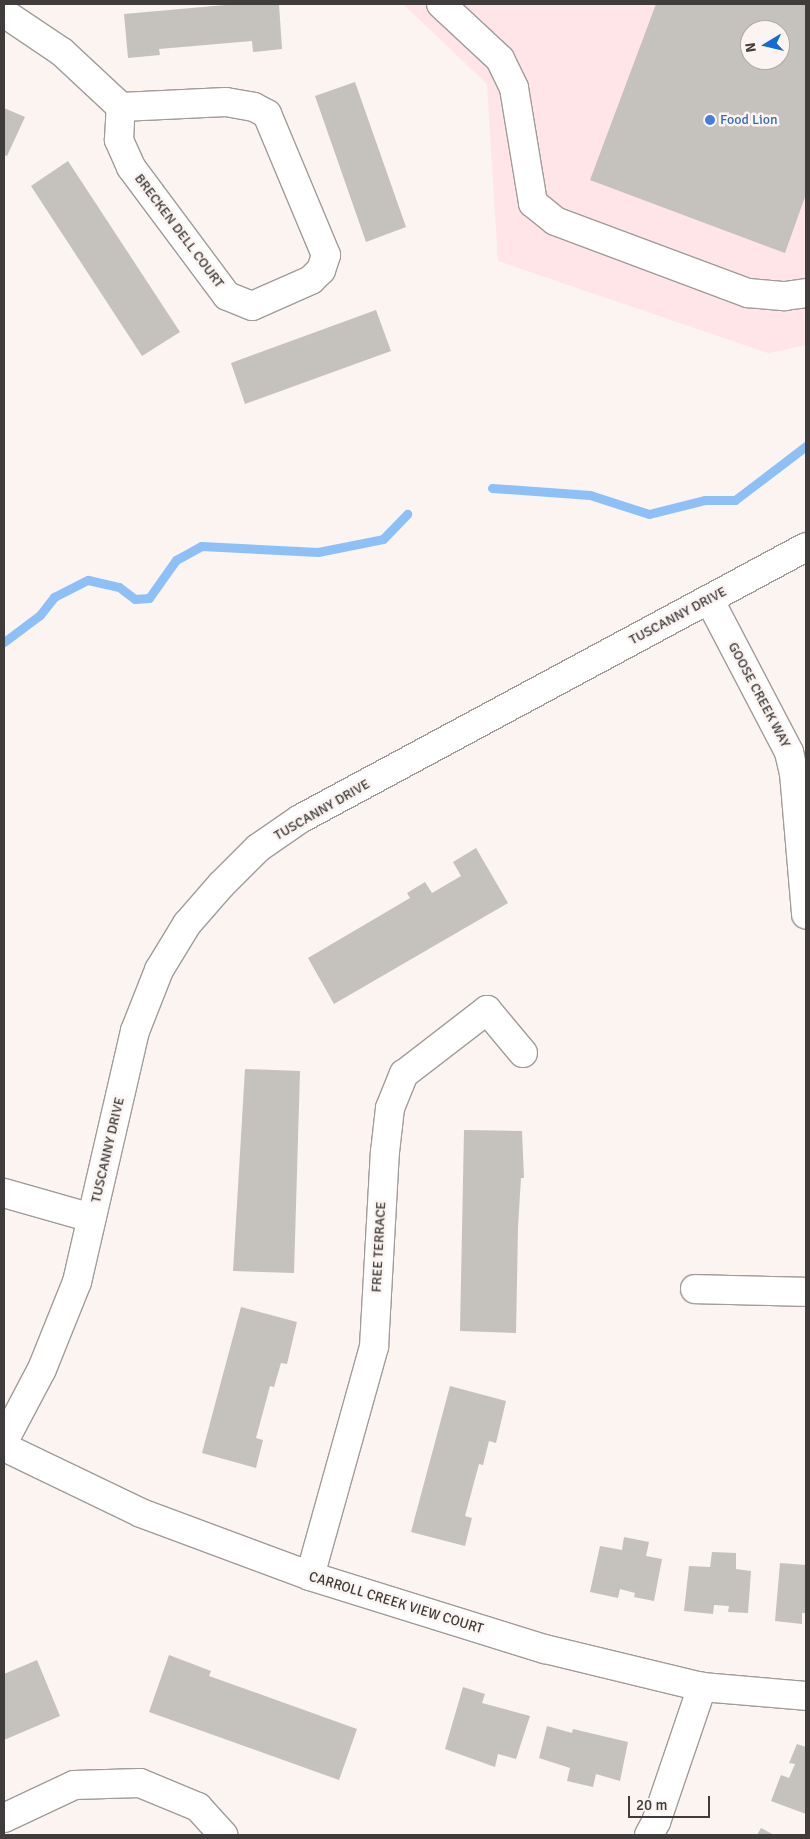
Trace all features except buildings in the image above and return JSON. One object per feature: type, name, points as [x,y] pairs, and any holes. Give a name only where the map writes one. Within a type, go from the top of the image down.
[{"type":"street","points":[[441,4],[500,59],[514,88],[534,203],[555,222],[748,293],[785,296],[806,293]]},
{"type":"street","points":[[4,13],[62,52],[121,107]]},
{"type":"street","name":"BRECKEN DELL COURT","points":[[226,102],[254,106],[267,114],[326,255],[321,270],[311,280],[252,306],[227,296],[131,167],[119,140],[121,107],[226,102]]},
{"type":"street","name":"TUSCANNY DRIVE","points":[[4,1441],[42,1369],[77,1282],[135,1031],[158,970],[187,924],[221,884],[258,848],[300,819],[806,547]]},
{"type":"street","name":"GOOSE CREEK WAY","points":[[709,599],[789,752],[794,773],[806,914]]},
{"type":"street","name":"FREE TERRACE","points":[[310,1576],[374,1347],[385,1152],[390,1108],[404,1074],[487,1010],[523,1053]]},
{"type":"street","points":[[4,1192],[92,1218]]},
{"type":"street","points":[[695,1289],[806,1292]]},
{"type":"street","name":"CARROLL CREEK VIEW COURT","points":[[4,1447],[141,1513],[310,1576],[544,1649],[702,1687],[806,1696]]},
{"type":"street","points":[[648,1835],[656,1822],[702,1687]]},
{"type":"street","points":[[4,1818],[74,1784],[140,1783],[198,1808],[222,1835]]},
{"type":"shaded area","points":[[403,4],[806,4],[806,345],[768,353],[498,261],[487,84]]},
{"type":"waterway","points":[[492,488],[590,495],[649,514],[705,500],[735,500],[806,446]]},
{"type":"waterway","points":[[4,642],[40,615],[54,597],[88,580],[119,587],[135,599],[149,598],[176,560],[201,546],[318,552],[383,539],[407,514]]},
{"type":"place","name":"Food Lion","points":[[710,120]]}]
